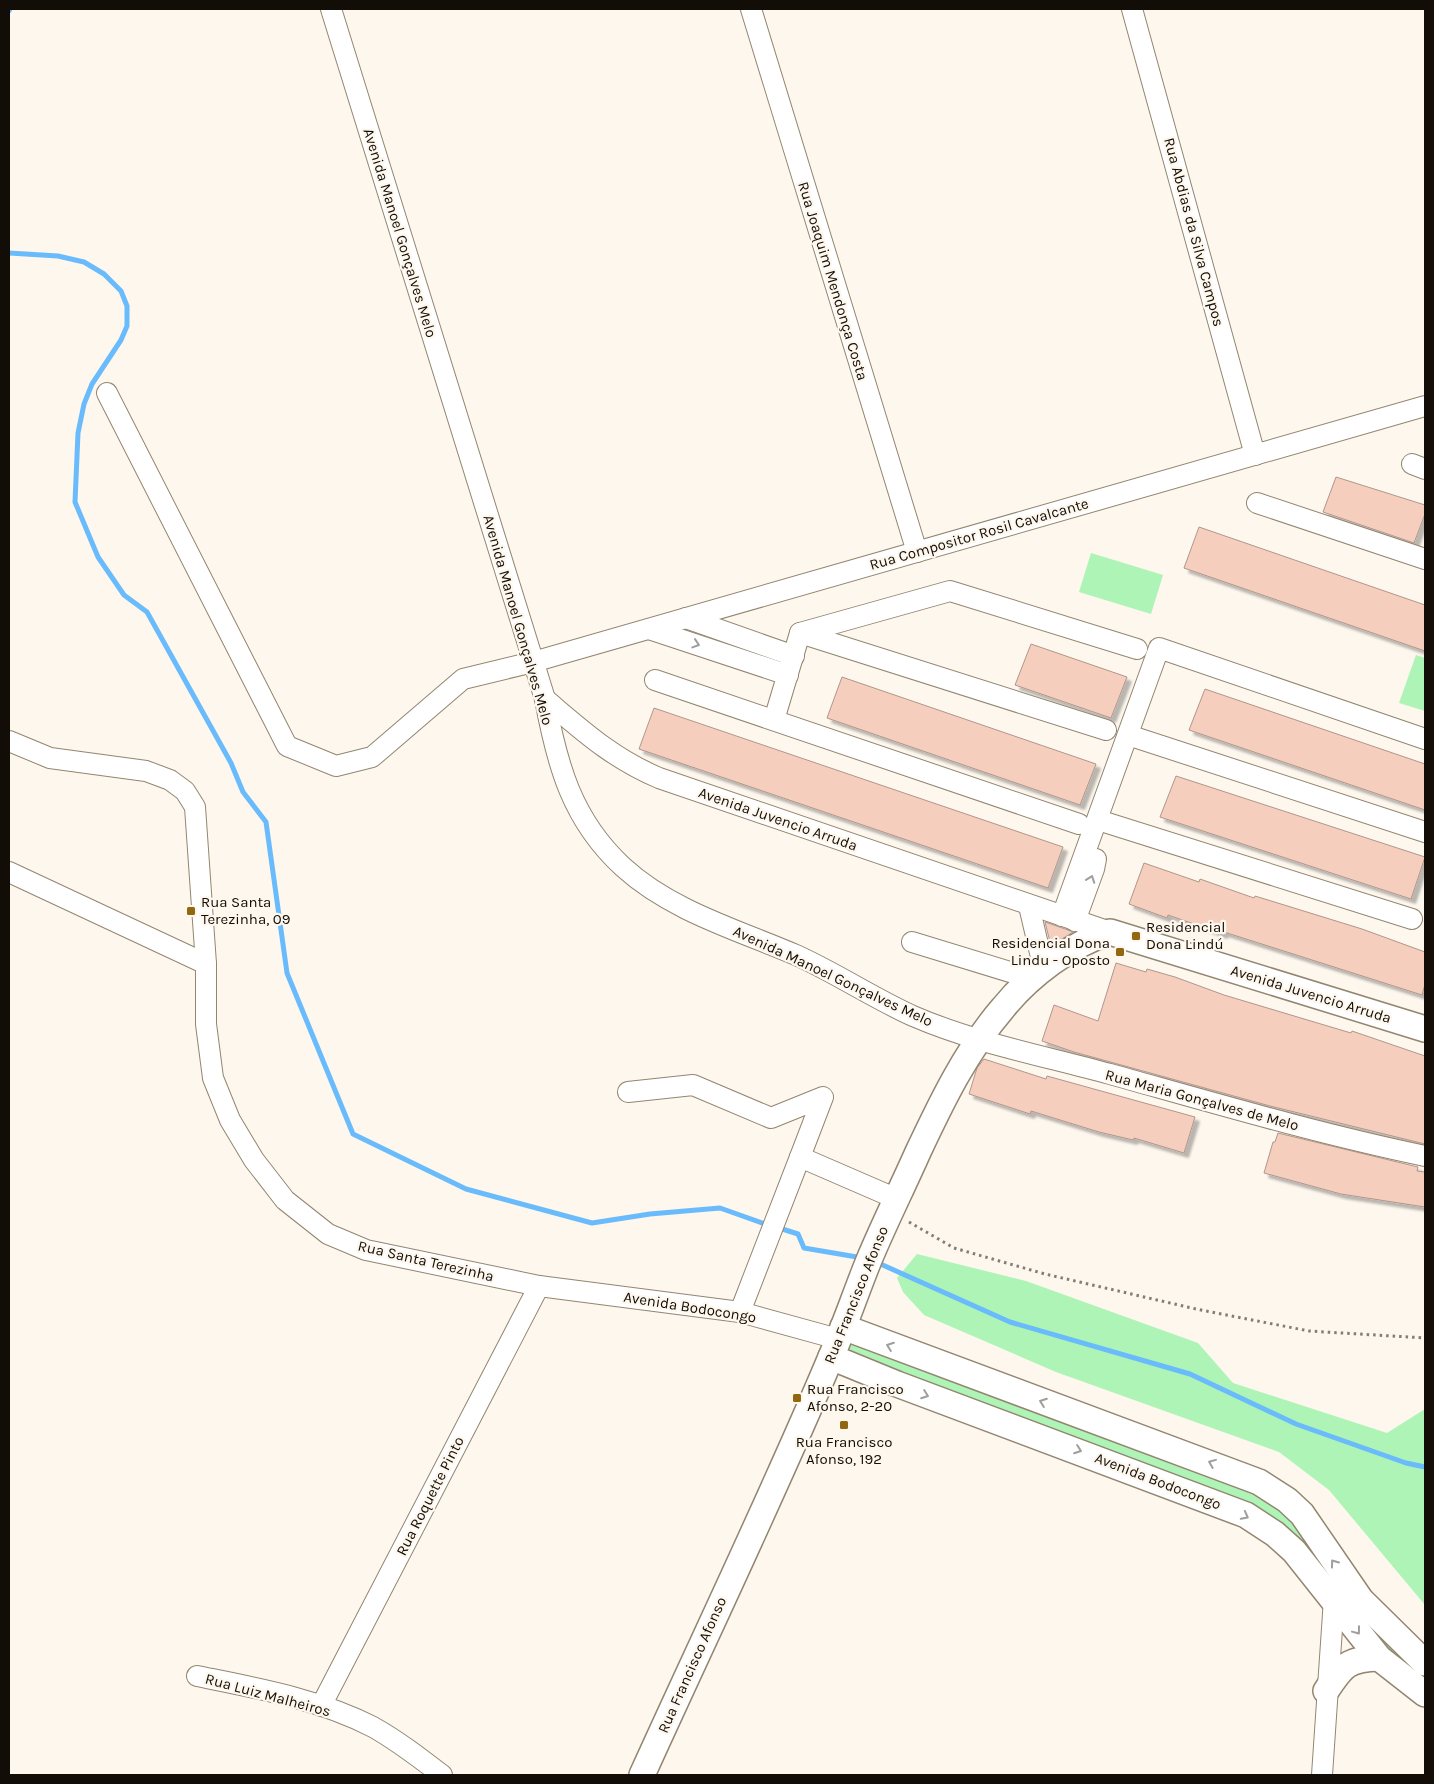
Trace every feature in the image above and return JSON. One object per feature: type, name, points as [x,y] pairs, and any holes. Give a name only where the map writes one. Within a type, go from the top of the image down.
[{"type":"street","name":"Avenida Manoel Gonçalves Melo","points":[[331,9],[545,699],[558,764],[575,803],[588,825],[624,868],[679,905],[821,966],[914,1016],[980,1039]]},
{"type":"street","name":"Rua Joaquim Mendonça Costa","points":[[751,9],[917,552]]},
{"type":"street","name":"Rua Abdias da Silva Campos","points":[[1132,9],[1255,455]]},
{"type":"street","name":"Rua Compositor Rosil Cavalcante","points":[[107,393],[288,746],[336,766],[372,757],[463,679],[533,662],[1425,406]]},
{"type":"street","points":[[1257,503],[1425,560]]},
{"type":"street","points":[[800,633],[950,592],[1137,649]]},
{"type":"street","points":[[686,618],[791,665]]},
{"type":"street","points":[[649,629],[791,665]]},
{"type":"street","points":[[774,720],[800,633]]},
{"type":"street","points":[[800,633],[1106,730]]},
{"type":"street","points":[[1068,918],[1090,826],[1128,735],[1158,648],[1425,739]]},
{"type":"street","points":[[655,680],[1090,826],[1420,922]]},
{"type":"street","name":"Avenida Juvencio Arruda","points":[[545,699],[604,749],[632,766],[659,778],[1029,906],[1425,1029]]},
{"type":"street","points":[[1128,735],[1425,832]]},
{"type":"street","name":"Rua Santa Terezinha","points":[[9,741],[50,758],[146,772],[170,780],[185,791],[195,807],[206,964],[206,1024],[213,1078],[230,1120],[254,1160],[285,1200],[328,1234],[366,1250],[539,1286]]},
{"type":"street","points":[[9,872],[206,964]]},
{"type":"street","points":[[912,942],[1038,974],[1029,906]]},
{"type":"street","name":"Rua Francisco Afonso","points":[[642,1775],[837,1341],[894,1206],[955,1076],[1003,1007],[1038,974],[1080,943],[1110,932]]},
{"type":"street","name":"Rua Maria Gonçalves de Melo","points":[[980,1039],[1356,1142],[1425,1156]]},
{"type":"street","points":[[628,1092],[693,1085],[771,1118],[823,1097],[740,1312]]},
{"type":"street","points":[[800,1157],[894,1206]]},
{"type":"street","name":"Avenida Bodocongo","points":[[539,1286],[740,1312],[837,1341],[1258,1482],[1287,1500],[1302,1514],[1361,1600],[1425,1663]]},
{"type":"street","name":"Rua Roquette Pinto","points":[[321,1706],[539,1286]]},
{"type":"street","name":"Avenida Bodocongo","points":[[837,1341],[897,1384],[1246,1515],[1275,1534],[1294,1551],[1379,1658],[1425,1694]]},
{"type":"street","points":[[1322,1775],[1326,1691],[1334,1599]]},
{"type":"street","points":[[1326,1691],[1340,1670],[1348,1663],[1359,1658],[1379,1658]]},
{"type":"street","name":"Rua Luiz Malheiros","points":[[197,1676],[261,1689],[321,1706],[372,1727],[412,1752],[442,1775]]},
{"type":"path","points":[[894,1206],[954,1248],[1045,1274],[1132,1294],[1309,1330],[1425,1338]]},
{"type":"green space","points":[[1091,553],[1163,575],[1151,614],[1079,592]]},
{"type":"green space","points":[[1416,655],[1425,658],[1425,711],[1399,703]]},
{"type":"green space","points":[[917,1254],[1026,1281],[1198,1343],[1233,1383],[1387,1433],[1425,1409],[1425,1605],[1329,1490],[1279,1452],[1056,1372],[924,1315],[903,1292],[897,1278]]},
{"type":"green space","points":[[850,1339],[1276,1501],[1425,1669],[1425,1686],[1382,1654],[1289,1535],[842,1355]]},
{"type":"building","points":[[1336,477],[1425,505],[1425,514],[1414,543],[1323,512]]},
{"type":"building","points":[[1199,527],[1425,605],[1425,651],[1184,568]]},
{"type":"building","points":[[1031,644],[1127,677],[1111,718],[1015,685]]},
{"type":"building","points":[[842,677],[1096,764],[1080,805],[827,718]]},
{"type":"building","points":[[1205,689],[1425,764],[1425,810],[1189,730]]},
{"type":"building","points":[[654,708],[1063,847],[1048,888],[639,749]]},
{"type":"building","points":[[1176,776],[1425,857],[1411,899],[1160,817]]},
{"type":"building","points":[[1144,863],[1199,882],[1200,879],[1254,898],[1255,896],[1362,929],[1425,952],[1425,984],[1422,995],[1224,932],[1223,934],[1168,915],[1167,918],[1129,904]]},
{"type":"building","points":[[1045,922],[1068,930],[1073,932],[1051,946]]},
{"type":"building","points":[[1116,963],[1146,972],[1147,969],[1175,977],[1224,995],[1351,1033],[1352,1031],[1425,1056],[1425,1144],[1270,1106],[1074,1052],[1042,1041],[1054,1005],[1098,1021]]},
{"type":"building","points":[[984,1059],[1046,1079],[1047,1076],[1195,1117],[1184,1153],[1134,1138],[1133,1140],[1099,1132],[1031,1111],[1030,1114],[969,1094],[977,1068]]},
{"type":"building","points":[[1278,1133],[1418,1167],[1417,1171],[1425,1172],[1425,1207],[1341,1194],[1264,1173],[1273,1142],[1275,1142]]},
{"type":"waterway","points":[[9,253],[58,256],[84,262],[104,274],[121,291],[127,306],[127,326],[121,340],[92,384],[84,404],[78,433],[75,502],[98,557],[124,595],[147,612],[231,763],[243,792],[266,822],[287,973],[353,1134],[466,1189],[592,1223],[650,1214],[720,1208],[768,1225]]},
{"type":"waterway","points":[[776,1227],[798,1234],[804,1248],[863,1258]]},
{"type":"waterway","points":[[876,1262],[1010,1322],[1190,1374],[1296,1424],[1406,1463],[1425,1467]]},
{"type":"place","name":"Rua Santa Terezinha, 09","points":[[191,911]]},
{"type":"place","name":"Residencial Dona Lindú","points":[[1136,936]]},
{"type":"place","name":"Residencial Dona Lindu - Oposto","points":[[1120,952]]},
{"type":"place","name":"Rua Francisco Afonso, 2-20","points":[[797,1398]]},
{"type":"place","name":"Rua Francisco Afonso, 192","points":[[844,1425]]}]
